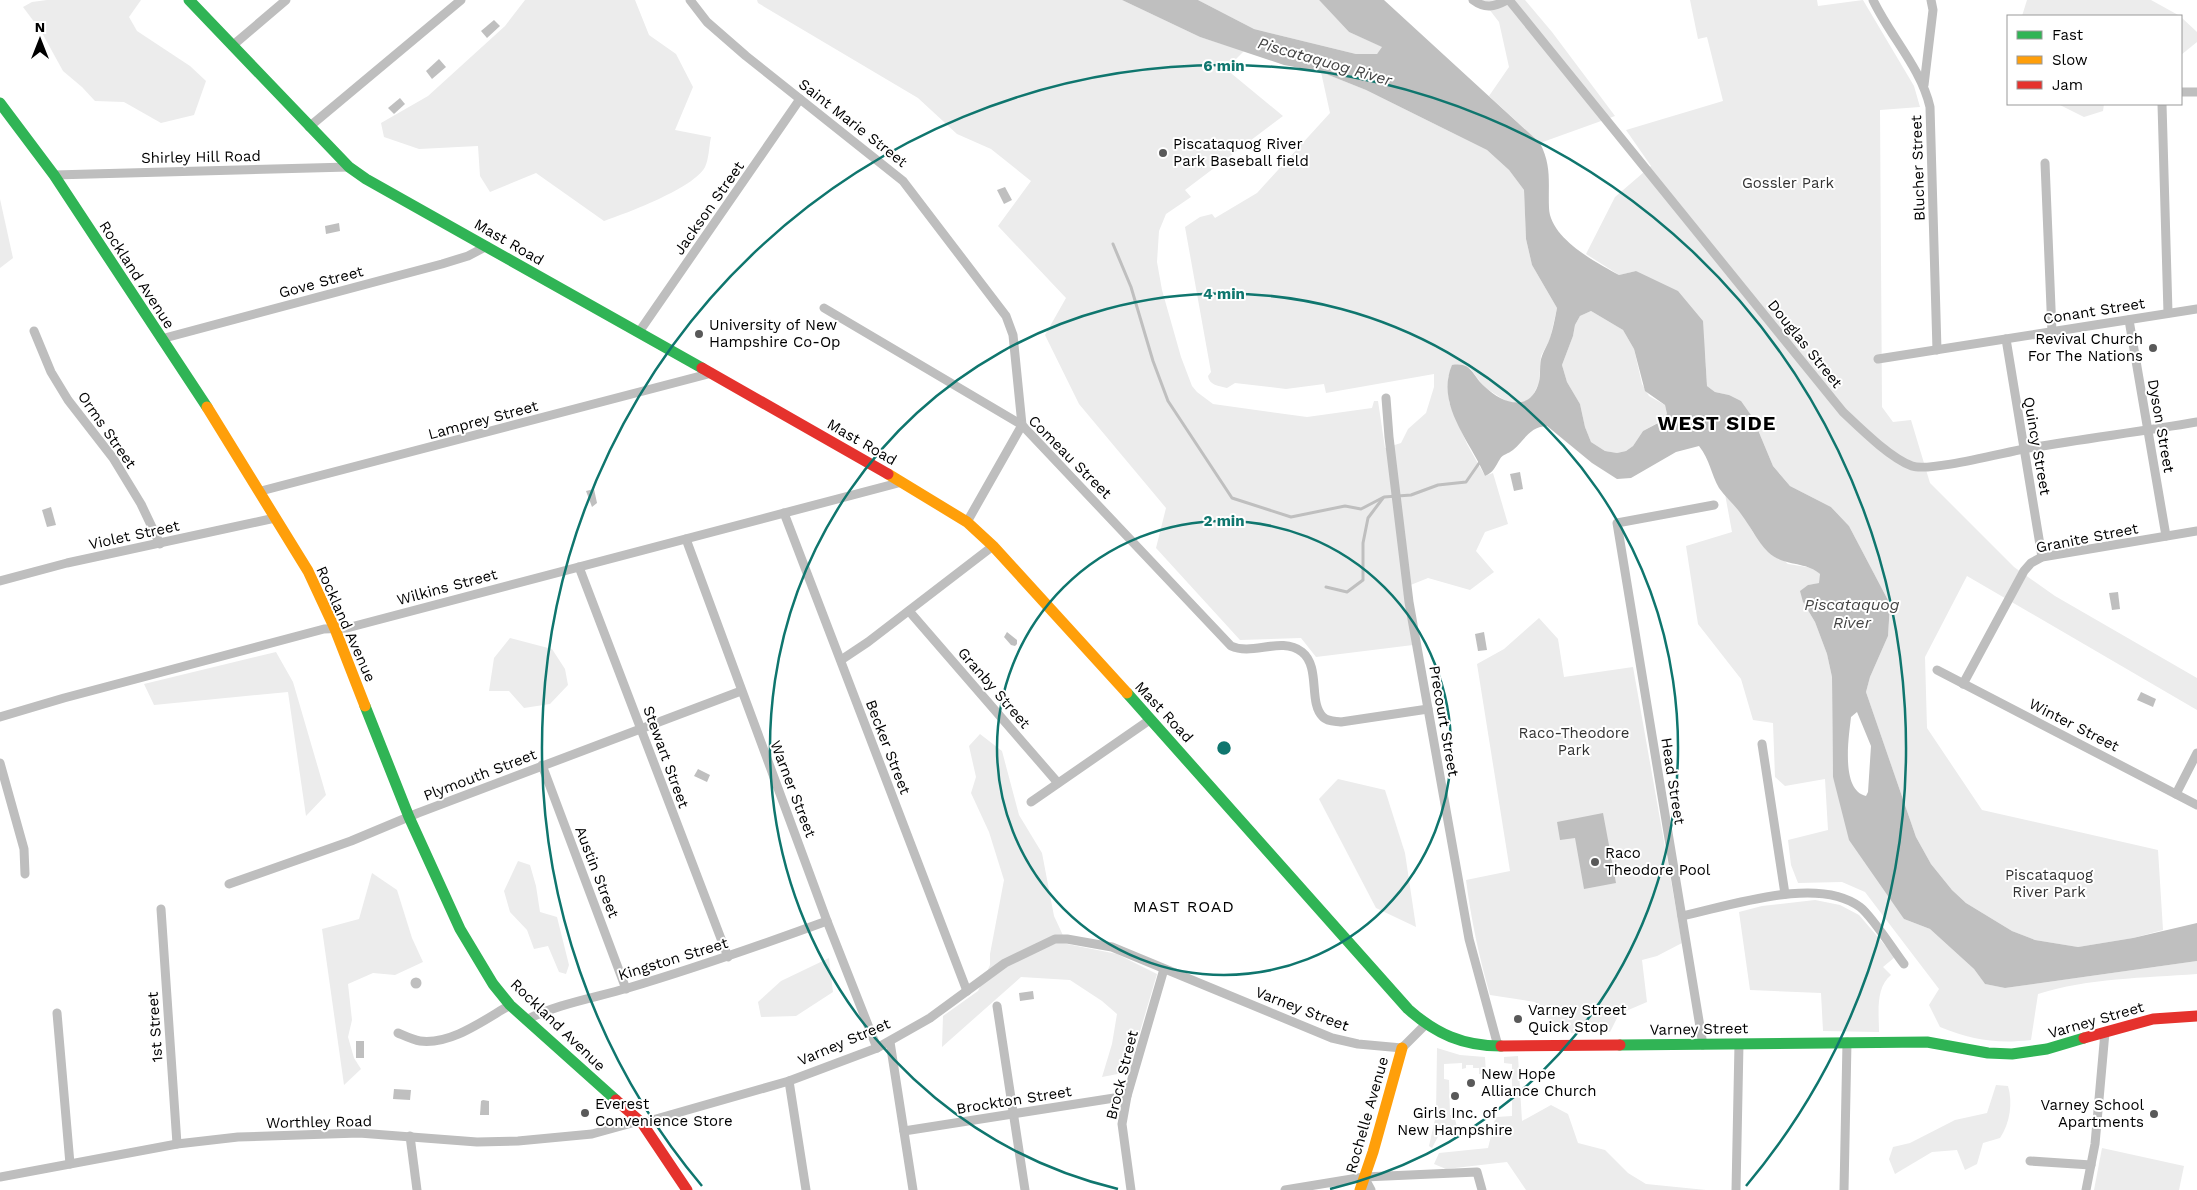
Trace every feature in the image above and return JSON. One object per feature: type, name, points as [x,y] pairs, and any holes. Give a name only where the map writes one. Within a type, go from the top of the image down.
[{"type":"main road","name":"Mast Road","points":[[189,0],[309,127],[349,167],[366,179],[712,373],[902,482],[967,522],[993,546],[1297,882],[1408,1009],[1425,1025]]},
{"type":"main road","name":"Rockland Avenue","points":[[0,103],[54,175],[261,491],[275,518],[308,571],[335,629],[409,817],[460,929],[493,984],[510,1005],[526,1020],[641,1122],[687,1190]]},
{"type":"main road","name":"Varney Street","points":[[1425,1025],[1445,1038],[1472,1045],[1702,1045],[1926,1042],[1981,1053],[2022,1054],[2058,1046],[2156,1018],[2197,1016]]},
{"type":"main road","name":"Rochelle Avenue","points":[[1360,1190],[1373,1152],[1402,1048]]},
{"type":"street","points":[[232,46],[286,0]]},
{"type":"street","points":[[309,127],[461,0]]},
{"type":"street","name":"Saint Marie Street","points":[[690,0],[707,22],[800,99],[903,180],[1006,316],[1013,335],[1022,425]]},
{"type":"street","points":[[1473,0],[1478,4],[1490,7],[1508,0]]},
{"type":"street","name":"Douglas Street","points":[[1508,0],[1839,406],[1859,428],[1882,447],[1912,466],[1933,467],[2024,449],[2197,422]]},
{"type":"street","name":"Blucher Street","points":[[1873,0],[1881,17],[1924,85],[1930,107],[1937,350]]},
{"type":"street","points":[[1924,85],[1932,19],[1931,0]]},
{"type":"street","points":[[2182,92],[2197,92]]},
{"type":"street","name":"Jackson Street","points":[[639,332],[800,99]]},
{"type":"street","points":[[2162,105],[2168,313]]},
{"type":"street","points":[[2045,163],[2052,332]]},
{"type":"street","name":"Shirley Hill Road","points":[[54,175],[349,167]]},
{"type":"street","name":"Gove Street","points":[[161,339],[442,264],[468,256],[487,246]]},
{"type":"street","name":"Comeau Street","points":[[824,308],[1022,425],[1227,642],[1238,649],[1250,650],[1288,646],[1302,652],[1309,661],[1322,716],[1329,721],[1342,722],[1428,709]]},
{"type":"street","name":"Conant Street","points":[[1878,359],[2197,309]]},
{"type":"street","name":"Dyson Street","points":[[2129,320],[2166,536]]},
{"type":"street","name":"Orms Street","points":[[34,331],[51,372],[68,400],[113,458],[140,504],[160,544]]},
{"type":"street","name":"Quincy Street","points":[[2006,339],[2042,558]]},
{"type":"street","name":"Lamprey Street","points":[[261,491],[712,373]]},
{"type":"street","name":"Precourt Street","points":[[1386,398],[1394,485],[1410,602],[1428,709],[1469,939],[1498,1046]]},
{"type":"street","points":[[967,522],[1022,425]]},
{"type":"street","name":"Wilkins Street","points":[[0,718],[128,680],[324,629],[356,625],[902,482]]},
{"type":"street","name":"Head Street","points":[[1702,1045],[1617,523],[1714,505]]},
{"type":"street","name":"Becker Street","points":[[784,513],[966,991]]},
{"type":"street","name":"Violet Street","points":[[0,581],[67,564],[275,518]]},
{"type":"street","name":"Granite Street","points":[[1963,684],[2024,571],[2031,563],[2042,558],[2197,531]]},
{"type":"street","name":"Warner Street","points":[[686,539],[740,691],[877,1048]]},
{"type":"street","points":[[840,660],[856,651],[993,546]]},
{"type":"street","name":"Stewart Street","points":[[578,567],[728,957]]},
{"type":"street","name":"Granby Street","points":[[909,611],[1058,783]]},
{"type":"street","name":"Winter Street","points":[[1937,670],[2197,805]]},
{"type":"street","name":"Plymouth Street","points":[[229,884],[351,841],[542,765],[740,691]]},
{"type":"street","points":[[1031,802],[1151,720]]},
{"type":"street","points":[[1762,744],[1784,894]]},
{"type":"street","points":[[2176,794],[2197,753]]},
{"type":"street","points":[[0,763],[24,849],[25,874]]},
{"type":"street","name":"Austin Street","points":[[542,765],[626,989]]},
{"type":"street","points":[[1682,916],[1784,894],[1821,892],[1840,895],[1861,908],[1904,964]]},
{"type":"street","name":"1st Street","points":[[161,909],[177,1144]]},
{"type":"street","name":"Kingston Street","points":[[526,1020],[553,1009],[626,989],[728,957],[827,921]]},
{"type":"street","name":"Varney Street","points":[[641,1122],[789,1081],[877,1048],[930,1018],[1005,963],[1055,939],[1067,939],[1112,947],[1332,1038],[1358,1044],[1402,1048]]},
{"type":"street","name":"Brock Street","points":[[1131,1190],[1122,1130],[1127,1096],[1164,969]]},
{"type":"street","points":[[398,1033],[418,1041],[442,1040],[510,1005]]},
{"type":"street","points":[[997,1006],[1025,1190]]},
{"type":"street","points":[[57,1013],[70,1164]]},
{"type":"street","points":[[1402,1048],[1425,1025]]},
{"type":"street","points":[[2086,1190],[2100,1099],[2105,1032]]},
{"type":"street","points":[[890,1042],[913,1190]]},
{"type":"street","points":[[1844,1190],[1847,1042]]},
{"type":"street","points":[[1736,1190],[1739,1044]]},
{"type":"street","points":[[789,1081],[806,1190]]},
{"type":"street","name":"Brockton Street","points":[[904,1131],[1127,1096]]},
{"type":"street","name":"Worthley Road","points":[[0,1177],[177,1144],[247,1137],[359,1133],[477,1142],[592,1134],[641,1122]]},
{"type":"street","points":[[410,1136],[416,1190]]},
{"type":"street","points":[[2030,1161],[2091,1165]]},
{"type":"street","points":[[1285,1190],[1364,1177],[1478,1172],[1482,1190]]},
{"type":"street","points":[[1364,1177],[1371,1190]]},
{"type":"green space","points":[[47,0],[141,0],[129,17],[137,31],[190,66],[206,81],[194,115],[161,123],[124,102],[95,101],[63,71],[41,31],[23,7],[32,2]]},
{"type":"green space","points":[[525,0],[635,0],[649,35],[676,54],[693,87],[675,130],[711,137],[705,167],[698,175],[688,183],[659,199],[604,221],[536,173],[490,192],[480,176],[478,146],[419,149],[384,137],[381,123],[428,96],[505,26]]},
{"type":"green space","points":[[757,0],[1122,0],[1200,37],[1244,51],[1226,69],[1283,116],[1185,190],[1191,197],[1166,214],[1159,231],[1157,262],[1162,290],[1181,357],[1192,386],[1213,404],[1307,417],[1372,408],[1374,401],[1378,401],[1385,448],[1401,443],[1408,429],[1426,413],[1434,387],[1434,374],[1326,393],[1324,384],[1286,389],[1235,383],[1227,388],[1212,383],[1208,376],[1211,372],[1185,227],[1200,217],[1212,214],[1215,218],[1257,193],[1330,113],[1321,72],[1366,90],[1487,150],[1509,170],[1524,190],[1526,239],[1532,265],[1557,308],[1550,339],[1541,356],[1539,383],[1532,397],[1522,403],[1509,403],[1484,387],[1470,368],[1448,376],[1449,402],[1467,444],[1485,476],[1493,473],[1508,524],[1485,532],[1476,551],[1494,572],[1470,590],[1428,578],[1403,588],[1413,645],[1316,657],[1301,638],[1240,640],[1156,548],[1166,508],[1079,404],[1045,335],[1066,298],[998,226],[1031,181],[991,149],[957,134],[918,98],[758,3]]},
{"type":"green space","points":[[1198,0],[1319,0],[1349,32],[1383,47],[1377,54],[1356,54],[1254,29]]},
{"type":"green space","points":[[1482,0],[1525,0],[1552,32],[1615,116],[1540,143],[1489,96],[1509,67],[1499,22]]},
{"type":"green space","points":[[1690,0],[1817,0],[1818,6],[1863,0],[1914,86],[1920,107],[1880,110],[1882,407],[1893,422],[1911,420],[1930,483],[2014,567],[2055,596],[2197,678],[2197,710],[1967,576],[1925,657],[1927,728],[1982,810],[2158,850],[2163,930],[2133,938],[2078,947],[2035,940],[2012,931],[1966,903],[1952,890],[1931,864],[1916,837],[1866,692],[1870,677],[1888,636],[1890,604],[1849,526],[1831,507],[1790,486],[1773,466],[1753,418],[1729,395],[1715,392],[1707,386],[1705,353],[1636,271],[1619,275],[1586,254],[1615,197],[1651,166],[1626,130],[1723,101],[1707,37],[1698,39]]},
{"type":"green space","points":[[2027,0],[2151,0],[2178,15],[2022,15]]},
{"type":"green space","points":[[2182,18],[2197,32],[2197,42],[2182,54]]},
{"type":"green space","points":[[2060,105],[2104,105],[2103,111],[2084,117]]},
{"type":"green space","points":[[0,199],[13,258],[0,268]]},
{"type":"green space","points":[[1591,311],[1623,330],[1634,349],[1642,384],[1649,396],[1665,405],[1667,414],[1657,423],[1643,431],[1633,446],[1626,451],[1617,453],[1605,451],[1591,442],[1585,427],[1580,404],[1567,382],[1562,365],[1575,325],[1580,316]]},
{"type":"green space","points":[[1725,494],[1743,515],[1754,534],[1788,564],[1813,568],[1820,574],[1820,583],[1808,585],[1803,602],[1815,622],[1827,654],[1832,677],[1833,777],[1904,919],[1930,929],[1974,969],[1985,984],[2005,988],[2197,961],[2197,974],[2096,982],[2038,994],[2031,1040],[1996,1041],[1974,1038],[1940,1027],[1929,1005],[1939,989],[1865,892],[1842,882],[1798,883],[1791,865],[1788,840],[1828,830],[1825,779],[1785,786],[1775,777],[1773,723],[1753,720],[1741,679],[1698,624],[1686,546],[1732,532]]},
{"type":"green space","name":"Raco-Theodore Park","points":[[1539,618],[1558,639],[1564,677],[1633,667],[1682,943],[1657,956],[1642,960],[1647,1002],[1619,1014],[1610,1032],[1561,1033],[1535,1002],[1490,995],[1470,909],[1466,880],[1510,871],[1477,664],[1504,649]]},
{"type":"green space","points":[[510,638],[552,649],[565,669],[568,685],[550,704],[524,708],[509,691],[489,691],[494,658]]},
{"type":"green space","points":[[276,652],[293,682],[326,795],[306,816],[288,692],[154,705],[144,684]]},
{"type":"green space","points":[[980,734],[1002,751],[1019,815],[1042,853],[1054,916],[1067,944],[1117,954],[1157,974],[1128,1072],[1102,1077],[1112,1044],[1117,1014],[1102,1001],[1070,980],[1021,977],[942,1047],[943,1016],[978,991],[990,965],[990,954],[1004,880],[989,832],[971,793],[976,777],[969,746]]},
{"type":"green space","points":[[1338,779],[1385,790],[1405,853],[1416,927],[1376,908],[1319,799]]},
{"type":"green space","points":[[518,861],[530,865],[540,912],[557,917],[569,965],[566,974],[559,972],[548,946],[534,949],[527,930],[510,912],[504,891]]},
{"type":"green space","points":[[372,873],[397,890],[412,938],[423,962],[395,975],[373,973],[348,984],[352,1020],[348,1037],[354,1058],[361,1069],[344,1085],[322,929],[359,919]]},
{"type":"green space","points":[[1815,900],[1840,905],[1859,915],[1895,957],[1883,967],[1891,975],[1886,980],[1880,994],[1879,1032],[1823,1031],[1821,993],[1750,990],[1739,912],[1762,906]]},
{"type":"green space","points":[[829,958],[833,992],[796,1016],[761,1017],[758,1002],[781,981]]},
{"type":"green space","points":[[1437,1048],[1460,1055],[1485,1057],[1486,1074],[1479,1074],[1479,1068],[1473,1068],[1473,1065],[1466,1065],[1466,1068],[1462,1069],[1462,1063],[1444,1064],[1444,1079],[1449,1080],[1450,1115],[1454,1115],[1457,1127],[1443,1127],[1432,1148],[1429,1146],[1436,1115]]},
{"type":"green space","points":[[1518,1056],[1522,1121],[1551,1105],[1568,1114],[1578,1143],[1605,1150],[1628,1173],[1646,1184],[1706,1190],[1526,1190],[1507,1162],[1446,1169],[1434,1164],[1439,1153],[1488,1148],[1491,1136],[1496,1136],[1496,1128],[1493,1125],[1496,1117],[1512,1116],[1512,1064],[1504,1063],[1504,1057]]},
{"type":"green space","points":[[1996,1085],[2008,1086],[2010,1106],[2008,1119],[2000,1138],[1983,1143],[1977,1164],[1965,1170],[1957,1150],[1932,1152],[1895,1174],[1889,1159],[1893,1147],[1910,1143],[1955,1120],[1987,1113]]},
{"type":"green space","points":[[2102,1148],[2184,1166],[2179,1190],[2094,1190]]},
{"type":"water","name":"Piscataquog River","points":[[1122,0],[1198,0],[1254,29],[1356,54],[1377,54],[1382,47],[1349,32],[1319,0],[1384,0],[1540,143],[1548,167],[1551,219],[1565,239],[1587,256],[1619,275],[1636,271],[1678,291],[1703,321],[1707,386],[1715,392],[1729,395],[1741,401],[1753,418],[1773,466],[1790,486],[1831,507],[1849,526],[1890,604],[1888,636],[1870,677],[1866,692],[1916,837],[1931,864],[1952,890],[1966,903],[2012,931],[2035,940],[2078,947],[2133,938],[2197,923],[2197,961],[2005,988],[1985,984],[1974,969],[1930,929],[1904,919],[1849,840],[1833,777],[1832,677],[1827,654],[1815,622],[1803,602],[1800,591],[1808,585],[1819,583],[1820,574],[1808,567],[1781,560],[1768,552],[1739,511],[1719,488],[1706,457],[1699,446],[1676,452],[1631,478],[1617,479],[1592,463],[1547,426],[1531,431],[1513,450],[1501,457],[1492,471],[1485,476],[1457,423],[1451,409],[1448,394],[1448,380],[1452,365],[1468,368],[1492,393],[1507,401],[1522,402],[1529,399],[1535,392],[1539,382],[1541,359],[1551,335],[1557,308],[1532,265],[1526,239],[1524,190],[1509,170],[1487,150],[1366,90],[1321,72],[1284,65],[1200,37]],"holes":[[[1591,311],[1623,330],[1634,349],[1645,391],[1665,405],[1667,414],[1658,423],[1643,431],[1633,446],[1626,451],[1617,453],[1605,451],[1591,442],[1585,427],[1580,404],[1567,382],[1562,365],[1575,325],[1580,316]],[[1857,712],[1871,746],[1868,792],[1866,796],[1858,792],[1852,784],[1849,773],[1848,749],[1851,717]]]},
{"type":"water","points":[[494,20],[500,26],[487,38],[481,31]]},
{"type":"water","points":[[439,59],[446,67],[432,79],[426,71]]},
{"type":"water","points":[[400,98],[405,104],[394,114],[388,108]]},
{"type":"water","points":[[1005,187],[1012,200],[1004,204],[997,190]]},
{"type":"water","points":[[339,223],[340,231],[326,234],[325,226]]},
{"type":"water","points":[[1520,472],[1523,489],[1514,491],[1510,474]]},
{"type":"water","points":[[594,489],[597,503],[592,507],[586,491]]},
{"type":"water","points":[[51,507],[56,525],[47,527],[42,510]]},
{"type":"water","points":[[2118,592],[2120,609],[2112,610],[2109,593]]},
{"type":"water","points":[[1007,632],[1017,640],[1015,646],[1011,645],[1004,637]]},
{"type":"water","points":[[1484,632],[1487,650],[1478,651],[1475,634]]},
{"type":"water","points":[[2141,692],[2156,699],[2153,707],[2137,700]]},
{"type":"water","points":[[698,769],[710,775],[707,782],[694,776]]},
{"type":"water","name":"Raco Theodore Pool","points":[[1603,813],[1616,883],[1584,889],[1575,838],[1560,840],[1557,822]]},
{"type":"water","points":[[416,977],[422,983],[416,989],[410,983]]},
{"type":"water","points":[[1033,991],[1034,999],[1020,1001],[1019,993]]},
{"type":"water","points":[[356,1041],[364,1041],[364,1058],[356,1058]]},
{"type":"water","points":[[394,1089],[411,1090],[410,1100],[393,1099]]},
{"type":"water","points":[[481,1101],[489,1101],[489,1115],[480,1115]]},
{"type":"waterway","points":[[1113,244],[1131,287],[1153,361],[1168,401],[1232,498],[1291,517],[1345,506],[1361,509],[1384,497],[1411,495],[1438,485],[1466,482],[1482,459]]},
{"type":"waterway","points":[[1326,587],[1347,592],[1363,580],[1363,543],[1368,518],[1383,498]]},
{"type":"traffic: fast","points":[[189,0],[349,167],[366,179],[702,368]]},
{"type":"traffic: fast","points":[[0,103],[54,175],[207,407]]},
{"type":"traffic: fast","points":[[1127,693],[1408,1009],[1418,1018],[1451,1037],[1474,1044],[1501,1046]]},
{"type":"traffic: fast","points":[[365,706],[409,817],[460,929],[493,984],[510,1005],[616,1100]]},
{"type":"traffic: fast","points":[[1620,1045],[1927,1042],[1988,1053],[2012,1054],[2047,1049],[2084,1038]]},
{"type":"traffic: slow","points":[[207,407],[308,571],[335,629],[365,706]]},
{"type":"traffic: slow","points":[[888,474],[967,522],[993,546],[1127,693]]},
{"type":"traffic: slow","points":[[1360,1190],[1373,1152],[1402,1048]]},
{"type":"traffic: jam","points":[[702,368],[888,474]]},
{"type":"traffic: jam","points":[[2084,1038],[2153,1019],[2197,1016]]},
{"type":"traffic: jam","points":[[1501,1046],[1620,1045]]},
{"type":"traffic: jam","points":[[616,1100],[642,1123],[687,1190]]},
{"type":"place","name":"Piscataquog River Park Baseball field","points":[[1163,153]]},
{"type":"place","name":"University of New Hampshire Co-Op","points":[[699,334]]},
{"type":"place","name":"Revival Church For The Nations","points":[[2153,348]]},
{"type":"place","name":"Raco Theodore Pool","points":[[1595,862]]},
{"type":"place","name":"Varney Street Quick Stop","points":[[1518,1019]]},
{"type":"place","name":"New Hope Alliance Church","points":[[1471,1083]]},
{"type":"place","name":"Girls Inc. of New Hampshire","points":[[1455,1096]]},
{"type":"place","name":"Everest Convenience Store","points":[[585,1113]]},
{"type":"place","name":"Varney School Apartments","points":[[2154,1114]]},
{"type":"district","name":"WEST SIDE","points":[[1717,423]]},
{"type":"district","name":"MAST ROAD","points":[[1184,906]]},
{"type":"park label","name":"Gossler Park","points":[[1788,183]]},
{"type":"park label","name":"Piscataquog River Park","points":[[2049,884]]}]
